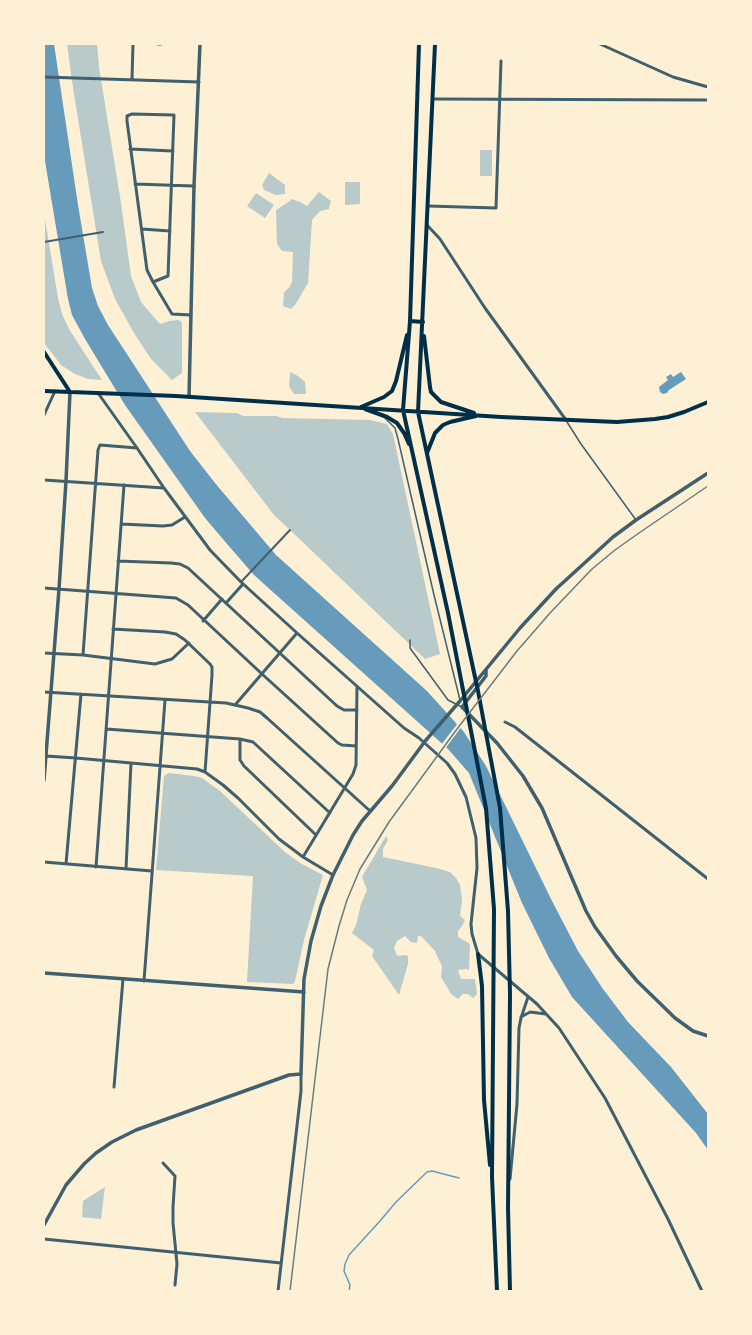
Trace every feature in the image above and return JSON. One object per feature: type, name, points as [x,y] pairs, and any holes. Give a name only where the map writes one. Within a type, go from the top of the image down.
[{"type":"main road","points":[[418,44],[419,51],[410,321],[404,410],[448,613],[486,808],[494,910],[492,1177],[497,1291]]},
{"type":"main road","points":[[435,44],[418,412],[462,611],[500,808],[508,911],[510,994],[508,1203],[510,1291]]},
{"type":"main road","points":[[410,321],[423,322]]},
{"type":"main road","points":[[359,407],[384,397],[394,387],[410,321]]},
{"type":"main road","points":[[423,322],[430,387],[432,392],[441,402],[481,415]]},
{"type":"main road","points":[[44,352],[70,392]]},
{"type":"main road","points":[[44,390],[176,396],[418,412],[616,422],[655,419],[684,412],[708,402]]},
{"type":"main road","points":[[359,407],[392,419],[397,423],[404,433],[413,453]]},
{"type":"main road","points":[[427,453],[435,433],[443,426],[450,422],[481,415]]},
{"type":"main road","points":[[478,954],[482,986],[484,1100],[492,1177]]},
{"type":"street","points":[[132,79],[133,44]]},
{"type":"street","points":[[188,397],[200,44]]},
{"type":"street","points":[[600,44],[673,77],[708,87]]},
{"type":"street","points":[[428,206],[496,208],[501,61]]},
{"type":"street","points":[[44,77],[199,82]]},
{"type":"street","points":[[433,99],[708,100]]},
{"type":"street","points":[[153,282],[168,276],[174,116],[132,114],[128,116],[127,121],[147,270],[153,282],[172,314],[191,315]]},
{"type":"street","points":[[130,149],[173,151]]},
{"type":"street","points":[[135,184],[194,186]]},
{"type":"street","points":[[427,225],[440,240],[485,308],[566,420]]},
{"type":"street","points":[[142,229],[170,231]]},
{"type":"street","points":[[44,242],[103,232]]},
{"type":"street","points":[[44,415],[55,391]]},
{"type":"street","points":[[44,780],[46,730],[51,692],[59,589],[70,392]]},
{"type":"street","points":[[98,393],[164,488],[210,550],[242,583],[297,633],[404,728],[425,742],[447,763],[466,797],[476,834],[477,854],[472,934],[478,954],[528,997],[559,1028],[605,1098],[668,1219],[702,1291]]},
{"type":"street","points":[[83,655],[98,450],[100,445],[137,448]]},
{"type":"street","points":[[278,1291],[301,1091],[305,971],[311,941],[321,906],[333,875],[352,835],[369,810],[392,786],[425,742],[520,628],[556,589],[613,537],[636,520],[708,473]]},
{"type":"street","points":[[44,480],[164,488]]},
{"type":"street","points":[[96,867],[124,485]]},
{"type":"street","points":[[121,524],[163,526],[172,525],[185,517]]},
{"type":"street","points":[[226,603],[242,583],[244,578],[290,530]]},
{"type":"street","points":[[118,560],[180,564],[188,568],[337,706],[344,710],[357,710]]},
{"type":"street","points":[[44,588],[176,598],[188,605],[203,621],[338,743],[342,745],[356,746]]},
{"type":"street","points":[[203,621],[222,599]]},
{"type":"street","points":[[113,629],[176,634],[189,643],[207,660],[212,667],[211,703],[205,772]]},
{"type":"street","points":[[235,705],[297,633]]},
{"type":"street","points":[[44,653],[83,655],[160,663],[169,661],[176,657],[189,643]]},
{"type":"street","points":[[486,669],[486,676],[462,707],[497,743],[523,776],[544,812],[586,911],[595,927],[616,956],[637,981],[675,1018],[693,1031],[708,1036]]},
{"type":"street","points":[[303,856],[345,788],[356,765],[357,686]]},
{"type":"street","points":[[44,692],[109,695],[235,705],[248,708],[264,715],[369,810]]},
{"type":"street","points":[[66,864],[81,694]]},
{"type":"street","points":[[144,980],[165,700]]},
{"type":"street","points":[[505,722],[515,727],[708,879]]},
{"type":"street","points":[[106,728],[208,737],[240,738],[252,742],[330,813]]},
{"type":"street","points":[[240,738],[240,760],[244,766],[316,835]]},
{"type":"street","points":[[45,756],[161,765],[197,769],[205,772],[223,785],[280,839],[333,875]]},
{"type":"street","points":[[126,869],[131,763]]},
{"type":"street","points":[[44,862],[152,871]]},
{"type":"street","points":[[44,973],[304,992]]},
{"type":"street","points":[[114,1086],[123,979]]},
{"type":"street","points":[[508,1203],[517,1104],[519,1028],[528,997]]},
{"type":"street","points":[[521,1017],[530,1012],[546,1014]]},
{"type":"street","points":[[44,1225],[66,1185],[84,1164],[96,1153],[112,1142],[143,1127],[289,1076],[301,1074]]},
{"type":"street","points":[[163,1163],[175,1176],[173,1223],[176,1252],[175,1284]]},
{"type":"street","points":[[44,1239],[281,1262]]},
{"type":"lane","points":[[378,414],[389,421],[395,428],[460,701]]},
{"type":"lane","points":[[566,420],[581,444],[636,520]]},
{"type":"lane","points":[[410,640],[410,648],[448,700],[462,707]]},
{"type":"shaded area","points":[[67,44],[97,44],[99,67],[131,276],[141,302],[159,323],[161,324],[178,320],[181,321],[182,324],[182,373],[172,380],[151,359],[134,333],[115,299],[101,261]]},
{"type":"shaded area","points":[[480,150],[492,150],[492,176],[480,176]]},
{"type":"shaded area","points":[[269,173],[285,185],[285,194],[276,195],[264,190],[262,185]]},
{"type":"shaded area","points":[[345,182],[360,182],[360,204],[345,205]]},
{"type":"shaded area","points":[[319,192],[331,201],[329,209],[320,211],[312,220],[308,283],[291,309],[283,306],[284,292],[289,288],[292,282],[293,252],[282,251],[277,244],[276,210],[292,199],[307,206]]},
{"type":"shaded area","points":[[256,193],[274,205],[265,218],[247,206]]},
{"type":"shaded area","points":[[44,213],[62,314],[69,329],[102,380],[88,379],[75,374],[61,365],[44,343]]},
{"type":"shaded area","points":[[290,372],[305,382],[306,394],[294,394],[289,386]]},
{"type":"shaded area","points":[[195,412],[237,413],[243,416],[276,416],[283,418],[370,420],[387,424],[393,434],[440,654],[425,659],[274,515]]},
{"type":"shaded area","points":[[169,773],[202,778],[220,791],[285,852],[300,863],[323,875],[293,984],[247,982],[253,876],[156,870],[164,776]]},
{"type":"shaded area","points":[[386,836],[388,840],[383,849],[383,857],[450,872],[460,885],[462,900],[460,916],[465,920],[458,931],[458,937],[470,944],[469,970],[458,970],[461,979],[475,979],[477,994],[473,998],[468,994],[463,994],[458,999],[451,994],[441,977],[442,966],[435,951],[421,936],[418,936],[417,943],[411,942],[405,936],[397,941],[394,948],[397,956],[408,956],[408,964],[399,995],[372,956],[374,950],[352,933],[367,890],[362,877]]},
{"type":"shaded area","points":[[105,1187],[101,1219],[82,1217],[83,1201]]},
{"type":"water","points":[[44,44],[54,44],[92,288],[98,306],[108,325],[190,451],[276,555],[427,691],[464,732],[486,766],[578,951],[603,989],[628,1022],[671,1067],[708,1114],[708,1150],[696,1133],[572,997],[549,958],[522,903],[469,773],[448,749],[254,575],[205,518],[125,405],[85,339],[72,315],[68,299],[44,155]]},
{"type":"water","points":[[681,372],[686,379],[669,390],[667,393],[663,394],[660,392],[659,387],[668,380],[666,377],[671,374],[673,377]]},
{"type":"pier","points":[[458,723],[462,726],[445,749],[441,745]]},
{"type":"waterway","points":[[349,1291],[350,1285],[344,1271],[349,1255],[396,1202],[427,1172],[432,1171],[459,1178]]},
{"type":"railway","points":[[290,1291],[328,969],[347,900],[360,869],[389,822],[457,729],[517,651],[550,613],[592,569],[615,550],[708,486]]}]
